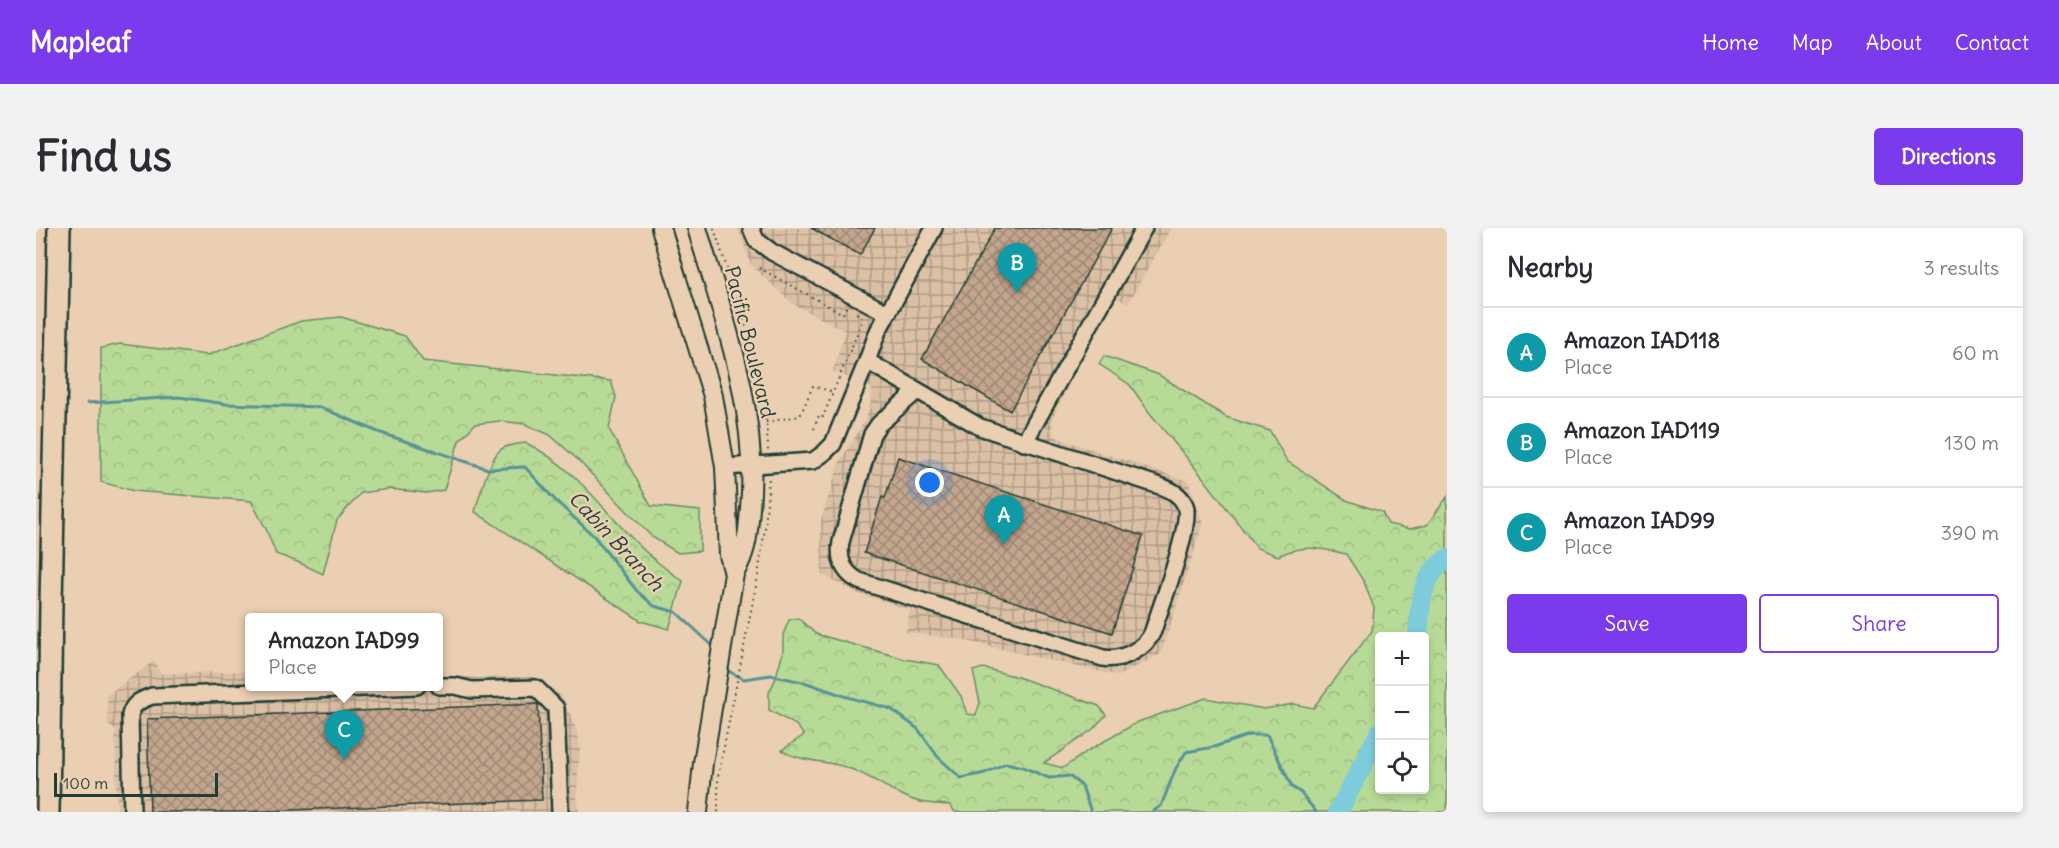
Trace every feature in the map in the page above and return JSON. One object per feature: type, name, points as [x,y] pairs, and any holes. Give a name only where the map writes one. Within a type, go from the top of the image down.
[{"type":"highway","points":[[48,812],[59,228]]},
{"type":"main road","name":"Pacific Boulevard","points":[[661,228],[713,396],[725,467],[729,555],[734,574]]},
{"type":"main road","name":"Pacific Boulevard","points":[[697,228],[741,380],[748,418],[752,466],[744,555],[734,574],[703,763],[698,812]]},
{"type":"street","points":[[751,228],[756,240],[763,246],[887,314]]},
{"type":"street","points":[[725,467],[813,461],[833,444],[878,331],[934,228]]},
{"type":"street","points":[[1024,443],[1143,228]]},
{"type":"street","points":[[867,361],[980,428],[1168,489],[1179,495],[1186,507],[1186,528],[1153,631],[1143,645],[1117,659],[1104,658],[859,581],[844,571],[839,552],[841,542],[872,434],[879,424],[917,391]]},
{"type":"street","points":[[443,686],[472,690],[536,688],[552,702],[556,708],[560,812]]},
{"type":"street","points":[[132,812],[130,715],[132,706],[152,696],[299,691]]},
{"type":"path","points":[[759,268],[843,314],[847,305],[862,318],[823,417],[819,415],[814,429]]},
{"type":"path","points":[[766,422],[801,416],[813,386],[833,392]]},
{"type":"path","points":[[718,812],[718,777],[745,637]]},
{"type":"shaded area","points":[[738,228],[1171,228],[1128,304],[1117,298],[1082,357],[1051,421],[1054,435],[1060,439],[1188,481],[1203,523],[1159,655],[1118,676],[962,640],[906,632],[910,610],[857,593],[822,575],[821,520],[840,461],[865,421],[870,407],[872,388],[833,371],[845,331],[793,304],[751,265]]},
{"type":"shaded area","points":[[154,661],[161,674],[245,671],[245,691],[443,691],[443,675],[479,678],[534,677],[562,696],[577,731],[580,747],[577,793],[579,812],[117,812],[115,730],[108,725],[107,695]]},
{"type":"green space","points":[[341,317],[405,336],[423,361],[611,381],[616,397],[609,429],[651,506],[700,511],[700,551],[678,553],[652,537],[577,459],[550,435],[525,424],[500,421],[475,424],[459,441],[444,490],[426,493],[389,489],[361,493],[337,520],[323,574],[276,554],[251,501],[134,491],[101,482],[101,348],[120,344],[208,355],[301,321]]},
{"type":"green space","points":[[1104,356],[1159,375],[1226,417],[1270,431],[1287,461],[1346,500],[1382,512],[1388,524],[1410,529],[1427,525],[1447,497],[1447,812],[955,812],[950,805],[913,800],[854,770],[795,756],[782,750],[804,735],[796,725],[769,710],[769,693],[783,652],[783,635],[789,620],[798,618],[816,634],[905,659],[939,665],[961,696],[967,714],[976,715],[980,703],[973,671],[983,668],[1018,677],[1099,706],[1106,715],[1092,730],[1044,763],[1063,768],[1138,722],[1206,698],[1264,709],[1294,704],[1313,708],[1372,631],[1374,608],[1364,582],[1346,554],[1311,548],[1295,550],[1278,556],[1257,548],[1130,385],[1099,364]]},
{"type":"green space","points":[[526,443],[545,454],[576,479],[646,552],[683,581],[669,629],[641,621],[475,512],[481,490],[498,452],[507,446]]},
{"type":"building","points":[[811,228],[875,228],[860,255]]},
{"type":"building","points":[[995,228],[1112,228],[1010,411],[922,359]]},
{"type":"building","points":[[898,457],[1143,536],[1112,633],[864,553]]},
{"type":"building","points":[[538,704],[542,800],[239,812],[150,812],[147,719]]},
{"type":"waterway","name":"Cabin Branch","points":[[87,403],[179,397],[226,404],[320,407],[378,432],[488,469],[525,467],[555,500],[594,536],[637,591],[654,606],[676,612],[714,647]]},
{"type":"waterway","points":[[1418,632],[1421,604],[1426,584],[1438,566],[1447,559]]},
{"type":"waterway","name":"Cabin Branch","points":[[726,665],[730,672],[744,679],[771,675],[807,683],[891,709],[918,729],[938,757],[961,778],[985,773],[1006,763],[1023,767],[1049,778],[1069,776],[1082,786],[1091,812]]},
{"type":"waterway","name":"Cabin Branch","points":[[1152,812],[1161,806],[1176,768],[1186,752],[1214,747],[1249,735],[1267,735],[1292,787],[1301,793],[1316,812]]},
{"type":"waterway","points":[[1338,812],[1376,740]]},
{"type":"place","name":"Amazon IAD119","points":[[1017,293]]},
{"type":"place","name":"Amazon IAD118","points":[[1004,545]]},
{"type":"place","name":"Amazon IAD99","points":[[344,760]]}]
